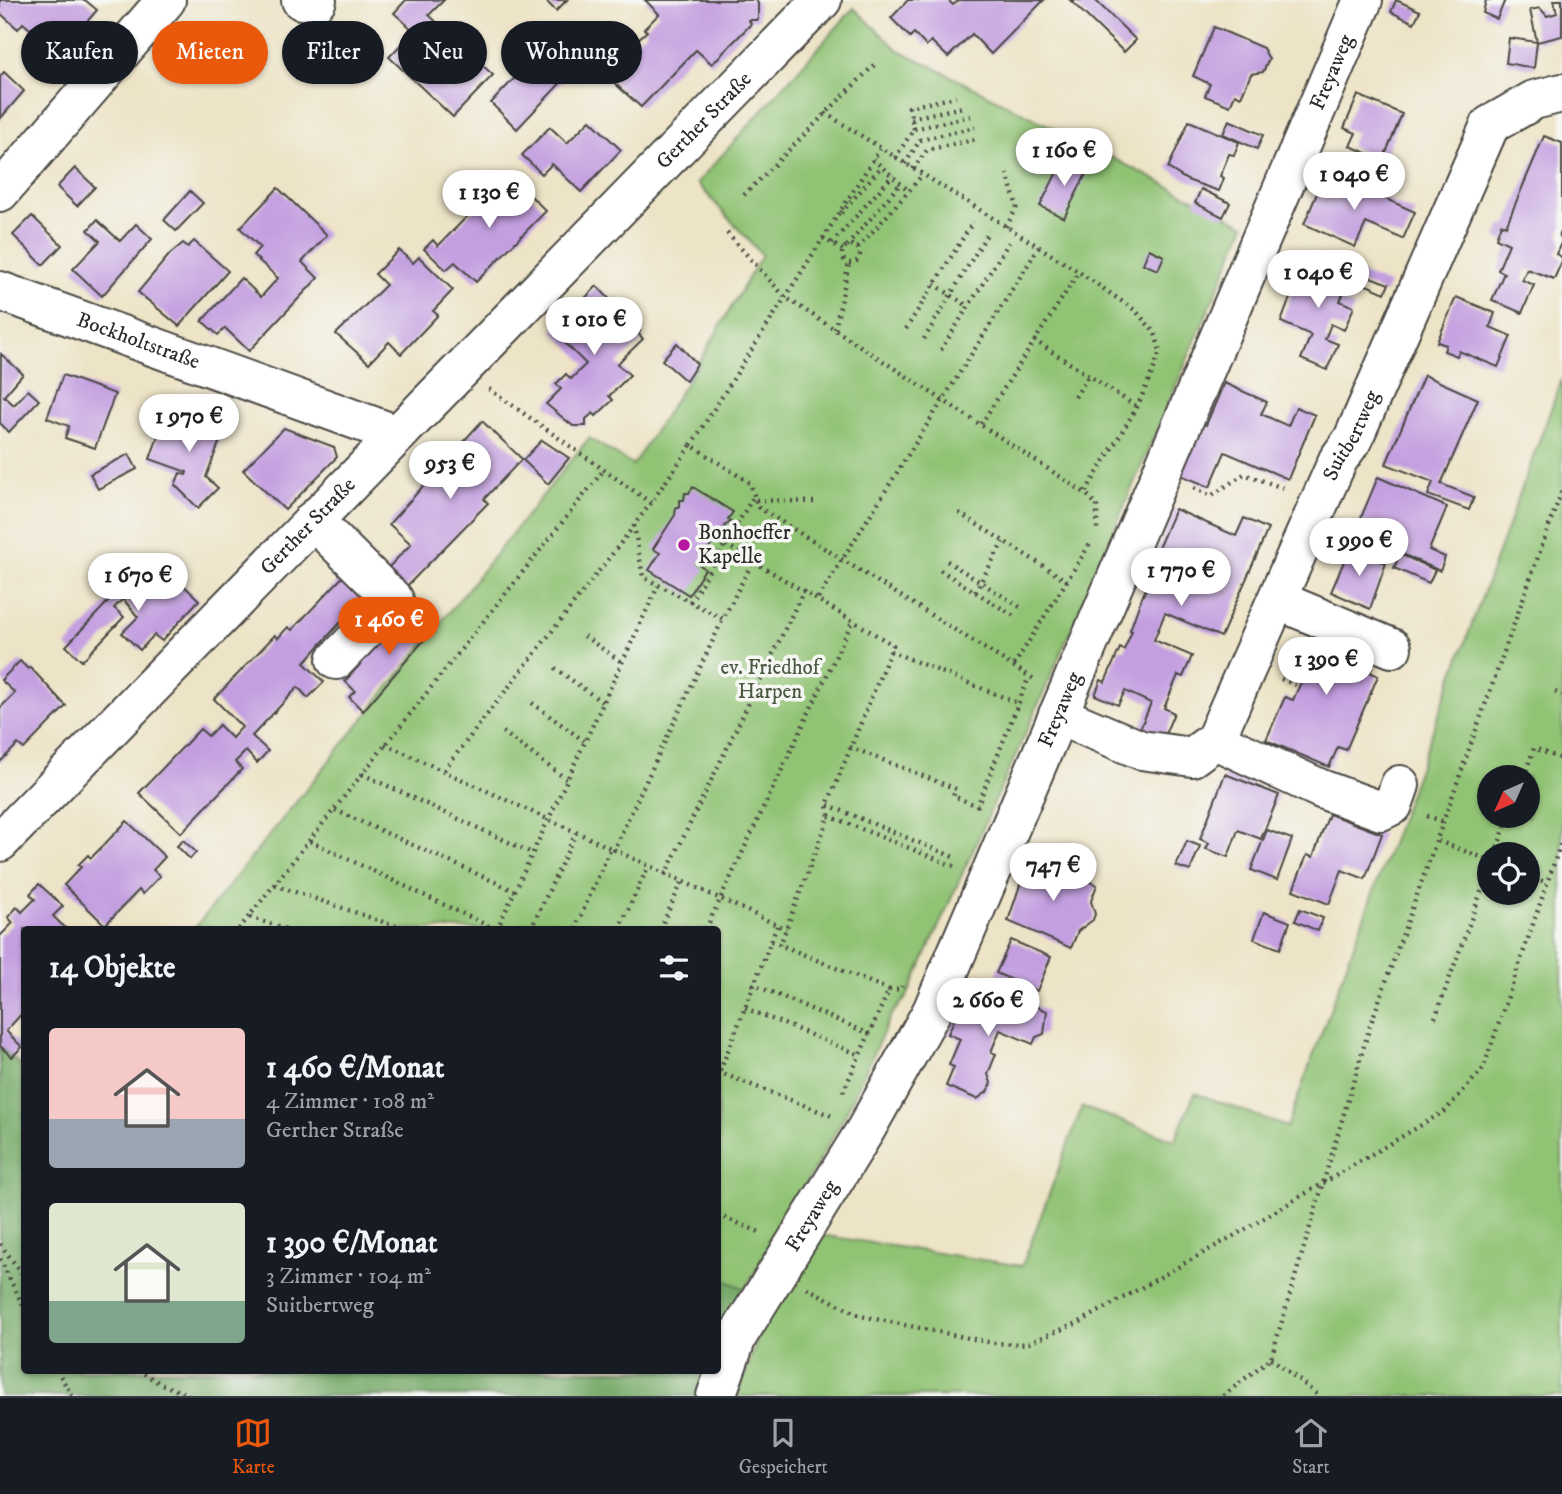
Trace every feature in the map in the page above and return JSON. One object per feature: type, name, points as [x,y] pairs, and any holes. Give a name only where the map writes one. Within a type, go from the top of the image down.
[{"type":"street","points":[[0,192],[166,0]]},
{"type":"street","points":[[301,0],[317,0]]},
{"type":"street","name":"Gerther Straße","points":[[0,842],[395,434],[822,0]]},
{"type":"street","name":"Freyaweg","points":[[716,1396],[774,1248],[866,1129],[932,1011],[1363,0]]},
{"type":"street","name":"Suitbertweg","points":[[1215,740],[1338,460],[1353,439],[1490,125],[1534,100],[1562,93]]},
{"type":"street","name":"Bockholtstraße","points":[[0,291],[395,434]]},
{"type":"street","points":[[313,520],[394,600],[336,660]]},
{"type":"street","points":[[1277,600],[1392,648]]},
{"type":"street","points":[[1062,705],[1142,750],[1192,757],[1215,740],[1321,789],[1381,811],[1393,805],[1400,785]]},
{"type":"path","points":[[744,195],[874,65]]},
{"type":"path","points":[[914,129],[909,107],[956,97]]},
{"type":"path","points":[[911,118],[963,107]]},
{"type":"path","points":[[825,113],[1079,272],[1136,311],[1155,333],[1160,351],[1137,407],[1085,493]]},
{"type":"path","points":[[895,158],[914,129],[971,116]]},
{"type":"path","points":[[905,164],[920,140],[975,127]]},
{"type":"path","points":[[912,169],[927,150],[977,139]]},
{"type":"path","points":[[444,771],[651,503],[880,149]]},
{"type":"path","points":[[873,159],[909,191]]},
{"type":"path","points":[[832,223],[882,166]]},
{"type":"path","points":[[1006,227],[1017,207],[1007,174]]},
{"type":"path","points":[[832,243],[892,175]]},
{"type":"path","points":[[823,238],[845,248],[858,248],[922,175]]},
{"type":"path","points":[[858,248],[860,257],[855,263],[843,259],[845,248],[901,183]]},
{"type":"path","points":[[906,329],[973,222]]},
{"type":"path","points":[[924,340],[989,231]]},
{"type":"path","points":[[727,233],[785,297],[1085,493],[1097,505],[1097,533],[1014,665]]},
{"type":"path","points":[[941,350],[1009,242]]},
{"type":"path","points":[[818,598],[1039,247]]},
{"type":"path","points":[[835,328],[849,263]]},
{"type":"path","points":[[981,424],[1079,272]]},
{"type":"path","points":[[934,284],[969,307]]},
{"type":"path","points":[[1034,340],[1137,407]]},
{"type":"path","points":[[460,369],[651,503]]},
{"type":"path","points":[[1075,397],[1089,375]]},
{"type":"path","points":[[691,445],[750,484],[758,507],[1014,665],[1062,705]]},
{"type":"path","points":[[242,926],[603,471]]},
{"type":"path","points":[[1161,472],[1211,496],[1244,474],[1320,502]]},
{"type":"path","points":[[1223,1396],[1271,1358],[1370,1026],[1562,490]]},
{"type":"path","points":[[755,497],[815,502]]},
{"type":"path","points":[[690,603],[755,497]]},
{"type":"path","points":[[959,513],[1067,581]]},
{"type":"path","points":[[634,525],[643,577],[723,619]]},
{"type":"path","points":[[975,592],[1003,542]]},
{"type":"path","points":[[726,545],[753,560]]},
{"type":"path","points":[[576,926],[753,561],[893,645],[827,804],[829,816],[780,945]]},
{"type":"path","points":[[947,561],[1020,607]]},
{"type":"path","points":[[940,570],[1014,616]]},
{"type":"path","points":[[498,926],[620,661],[658,586]]},
{"type":"path","points":[[665,875],[804,590]]},
{"type":"path","points":[[707,926],[853,621]]},
{"type":"path","points":[[584,636],[620,661]]},
{"type":"path","points":[[890,651],[1020,704]]},
{"type":"path","points":[[555,668],[602,702]]},
{"type":"path","points":[[1555,692],[1562,695]]},
{"type":"path","points":[[532,703],[584,741]]},
{"type":"path","points":[[503,732],[566,779]]},
{"type":"path","points":[[385,744],[786,929]]},
{"type":"path","points":[[850,747],[956,789],[953,796],[978,806]]},
{"type":"path","points":[[1528,765],[1534,748],[1562,759]]},
{"type":"path","points":[[362,774],[532,853]]},
{"type":"path","points":[[827,804],[956,858]]},
{"type":"path","points":[[335,810],[515,891]]},
{"type":"path","points":[[829,816],[954,866]]},
{"type":"path","points":[[532,926],[576,833]]},
{"type":"path","points":[[721,1217],[774,1248],[804,1287],[861,1316],[993,1343],[1026,1344],[1080,1322],[1237,1234],[1322,1181],[1445,1111],[1483,1069],[1562,840]]},
{"type":"path","points":[[310,841],[490,926]]},
{"type":"path","points":[[1438,841],[1477,856]]},
{"type":"path","points":[[620,926],[648,867]]},
{"type":"path","points":[[1540,880],[1547,883]]},
{"type":"path","points":[[661,926],[682,882]]},
{"type":"path","points":[[275,885],[395,926]]},
{"type":"path","points":[[1435,1018],[1477,903]]},
{"type":"path","points":[[250,916],[278,926]]},
{"type":"path","points":[[721,1067],[777,926]]},
{"type":"path","points":[[771,941],[889,990],[901,989]]},
{"type":"path","points":[[752,984],[870,1034]]},
{"type":"path","points":[[825,1128],[889,990]]},
{"type":"path","points":[[745,1008],[860,1055]]},
{"type":"path","points":[[721,1073],[832,1116]]},
{"type":"path","points":[[0,1244],[21,1272]]},
{"type":"path","points":[[0,1259],[21,1302]]},
{"type":"path","points":[[1271,1358],[1319,1396]]},
{"type":"path","points":[[59,1374],[72,1396]]},
{"type":"path","points":[[146,1374],[191,1396]]},
{"type":"green space","name":"ev. Friedhof Harpen","points":[[854,8],[897,49],[1245,225],[1047,685],[907,997],[891,1015],[844,1117],[745,1289],[721,1279],[721,926],[196,926],[589,438],[633,465],[698,364],[762,255],[697,183]]},
{"type":"green space","points":[[1562,379],[1562,1396],[737,1396],[771,1303],[814,1234],[1022,1266],[1082,1107],[1175,1140],[1195,1093],[1287,1127]]},
{"type":"green space","points":[[0,1046],[21,1065],[21,1374],[710,1374],[703,1396],[0,1396]]},
{"type":"green space","points":[[721,1278],[745,1289],[721,1347]]},
{"type":"building","points":[[0,0],[85,0],[97,10],[88,21],[21,21],[18,29],[0,13]]},
{"type":"building","points":[[406,0],[444,0],[429,15],[435,21],[403,21],[394,13]]},
{"type":"building","points":[[545,0],[567,0],[556,11]]},
{"type":"building","points":[[645,0],[755,0],[758,3],[758,20],[749,20],[751,24],[712,64],[696,50],[641,107],[615,84],[642,84],[642,36],[647,31],[644,29],[659,14]]},
{"type":"building","points":[[908,0],[948,0],[953,5],[959,0],[1044,0],[991,54],[972,34],[948,57],[931,41],[926,46],[914,33],[910,37],[891,18]]},
{"type":"building","points":[[1070,0],[1095,0],[1136,40],[1124,52]]},
{"type":"building","points":[[1396,0],[1420,11],[1414,23],[1391,12]]},
{"type":"building","points":[[1486,0],[1505,0],[1497,19],[1483,13]]},
{"type":"building","points":[[1554,0],[1562,0],[1562,36],[1537,42],[1530,10],[1540,8],[1547,16],[1557,13]]},
{"type":"building","points":[[1214,27],[1263,48],[1269,59],[1263,72],[1251,74],[1241,97],[1235,94],[1230,106],[1205,96],[1210,84],[1193,76]]},
{"type":"building","points":[[1509,38],[1537,42],[1534,68],[1506,63]]},
{"type":"building","points":[[398,48],[398,65],[389,57]]},
{"type":"building","points":[[487,69],[493,75],[487,81]]},
{"type":"building","points":[[4,72],[24,91],[0,119],[0,77]]},
{"type":"building","points":[[418,84],[484,84],[453,117]]},
{"type":"building","points":[[509,84],[560,84],[517,129],[491,103]]},
{"type":"building","points":[[1358,95],[1402,114],[1383,160],[1350,146],[1356,133],[1344,128]]},
{"type":"building","points":[[590,120],[621,150],[581,192],[552,164],[542,174],[522,155],[550,127],[567,143]]},
{"type":"building","points":[[1229,120],[1263,135],[1257,149],[1223,134]]},
{"type":"building","points":[[1189,121],[1239,142],[1234,155],[1229,154],[1220,176],[1224,178],[1219,191],[1187,180],[1168,168]]},
{"type":"building","points":[[1544,136],[1562,143],[1562,227],[1559,233],[1562,241],[1556,254],[1562,257],[1562,261],[1554,279],[1527,269],[1522,280],[1534,285],[1522,313],[1492,300],[1504,273],[1498,270],[1509,244],[1496,238],[1501,224],[1506,226]]},
{"type":"building","points":[[1064,158],[1088,170],[1064,218],[1040,206]]},
{"type":"building","points":[[75,168],[95,187],[77,206],[57,187]]},
{"type":"building","points":[[1326,172],[1415,212],[1403,239],[1366,223],[1355,247],[1304,224]]},
{"type":"building","points":[[509,174],[546,211],[476,282],[455,262],[446,270],[424,249],[433,240],[438,246]]},
{"type":"building","points":[[278,188],[327,235],[302,262],[318,278],[249,351],[225,328],[218,335],[202,321],[241,278],[261,297],[278,278],[253,255],[260,247],[240,228]]},
{"type":"building","points":[[1201,189],[1230,203],[1223,217],[1195,203]]},
{"type":"building","points":[[190,191],[203,203],[176,231],[164,220]]},
{"type":"building","points":[[32,216],[62,245],[43,265],[13,235]]},
{"type":"building","points":[[97,220],[120,241],[136,224],[152,239],[102,296],[73,269],[100,241],[88,230]]},
{"type":"building","points":[[194,241],[228,271],[179,326],[138,292],[170,254],[183,243],[188,247]]},
{"type":"building","points":[[1149,249],[1164,256],[1158,270],[1143,264]]},
{"type":"building","points":[[399,250],[413,263],[419,257],[453,290],[433,311],[438,315],[401,354],[389,342],[369,363],[336,334],[386,285],[375,274]]},
{"type":"building","points":[[1305,259],[1350,278],[1340,301],[1354,307],[1344,330],[1331,324],[1325,339],[1338,344],[1327,370],[1301,359],[1311,335],[1281,322]]},
{"type":"building","points":[[1360,273],[1389,284],[1385,293],[1357,281]]},
{"type":"building","points":[[597,286],[640,331],[638,333],[643,339],[617,364],[630,375],[609,396],[613,400],[596,416],[593,413],[586,419],[586,426],[573,426],[546,404],[561,389],[556,384],[566,374],[571,379],[586,364],[553,331]]},
{"type":"building","points":[[1456,297],[1495,313],[1490,327],[1511,336],[1498,367],[1459,351],[1457,356],[1444,351],[1446,345],[1437,342]]},
{"type":"building","points":[[677,343],[697,364],[686,381],[662,360]]},
{"type":"building","points":[[1,354],[23,374],[4,396],[14,405],[28,390],[39,400],[9,432],[0,423]]},
{"type":"building","points":[[63,375],[115,394],[95,448],[65,438],[69,426],[47,418]]},
{"type":"building","points":[[1424,375],[1478,399],[1441,484],[1474,497],[1469,510],[1428,495],[1433,482],[1386,464]]},
{"type":"building","points":[[1224,383],[1267,402],[1261,414],[1288,426],[1296,407],[1315,415],[1288,479],[1225,452],[1210,487],[1178,474],[1200,423],[1206,425]]},
{"type":"building","points":[[167,411],[224,430],[206,477],[218,488],[198,508],[175,485],[180,473],[186,475],[187,472],[150,459]]},
{"type":"building","points":[[482,421],[522,459],[484,499],[488,503],[402,591],[383,573],[411,544],[389,524]]},
{"type":"building","points":[[284,428],[334,447],[337,457],[285,510],[243,470]]},
{"type":"building","points":[[542,440],[569,458],[548,484],[523,460]]},
{"type":"building","points":[[129,454],[137,469],[98,489],[90,474]]},
{"type":"building","points":[[1378,477],[1447,507],[1429,550],[1445,557],[1440,571],[1400,553],[1406,540],[1360,520]]},
{"type":"building","name":"Bonhoeffer Kapelle","points":[[693,487],[733,512],[728,519],[731,522],[724,526],[726,530],[719,533],[721,536],[714,540],[699,564],[705,569],[689,595],[649,570],[660,553],[653,549],[675,515],[676,507],[680,507],[680,500],[684,500],[685,493],[689,493]]},
{"type":"building","points":[[1175,509],[1236,536],[1244,518],[1268,529],[1221,637],[1165,613],[1154,640],[1192,656],[1183,677],[1178,675],[1164,708],[1174,713],[1163,739],[1140,729],[1151,703],[1125,691],[1118,705],[1095,695],[1101,680],[1105,682],[1120,648],[1124,650],[1140,602],[1161,555],[1156,553]]},
{"type":"building","points":[[1350,547],[1386,563],[1370,609],[1331,592]]},
{"type":"building","points":[[1400,554],[1435,570],[1429,583],[1394,568]]},
{"type":"building","points":[[144,564],[171,590],[179,581],[199,600],[162,641],[154,635],[140,650],[122,633],[138,617],[123,599],[114,608],[124,617],[82,661],[66,646]]},
{"type":"building","points":[[352,567],[372,587],[304,663],[324,682],[308,698],[298,687],[252,736],[268,751],[257,763],[246,751],[235,762],[242,769],[181,833],[139,793],[200,729],[208,736],[219,725],[232,738],[242,727],[214,699],[275,635],[278,638],[288,627],[292,630]]},
{"type":"building","points":[[414,605],[436,626],[363,711],[349,697],[355,691],[345,681]]},
{"type":"building","points":[[1315,624],[1379,651],[1370,672],[1378,676],[1346,750],[1338,747],[1329,767],[1266,740],[1285,697],[1293,700],[1306,671],[1297,668]]},
{"type":"building","points":[[20,661],[28,669],[30,667],[66,706],[24,749],[18,744],[0,762],[0,708],[15,693],[1,680]]},
{"type":"building","points":[[1225,774],[1279,795],[1261,839],[1238,830],[1228,857],[1206,849],[1209,843],[1200,839]]},
{"type":"building","points":[[1329,814],[1382,834],[1365,879],[1342,870],[1329,904],[1293,890],[1307,855],[1313,857]]},
{"type":"building","points":[[127,821],[165,857],[153,870],[160,876],[143,894],[139,890],[105,925],[64,885],[81,867],[78,865],[88,855],[91,858]]},
{"type":"building","points":[[1267,830],[1292,839],[1277,880],[1251,870]]},
{"type":"building","points":[[183,840],[196,852],[190,859],[177,846]]},
{"type":"building","points":[[1187,841],[1200,846],[1190,871],[1176,866]]},
{"type":"building","points":[[1035,858],[1097,885],[1091,901],[1095,914],[1093,920],[1078,931],[1071,948],[1008,921],[1024,873],[1027,875]]},
{"type":"building","points":[[39,884],[63,906],[53,916],[63,926],[21,926],[21,1014],[6,1031],[21,1048],[12,1057],[0,1046],[0,936],[13,923],[8,917],[17,907],[22,912],[35,899],[30,894]]},
{"type":"building","points":[[1300,909],[1323,918],[1318,931],[1295,921]]},
{"type":"building","points":[[1264,912],[1290,922],[1280,949],[1254,939]]},
{"type":"building","points":[[1011,940],[1051,957],[1037,991],[996,973]]},
{"type":"building","points":[[975,990],[1012,1005],[1015,997],[1047,1011],[1044,1034],[1036,1037],[1033,1044],[1000,1030],[991,1052],[996,1054],[988,1074],[991,1083],[987,1092],[977,1099],[946,1086],[954,1067],[949,1065],[960,1039],[948,1034],[963,1000],[969,1002]]},
{"type":"place","name":"Bonhoeffer Kapelle","points":[[684,545]]}]
